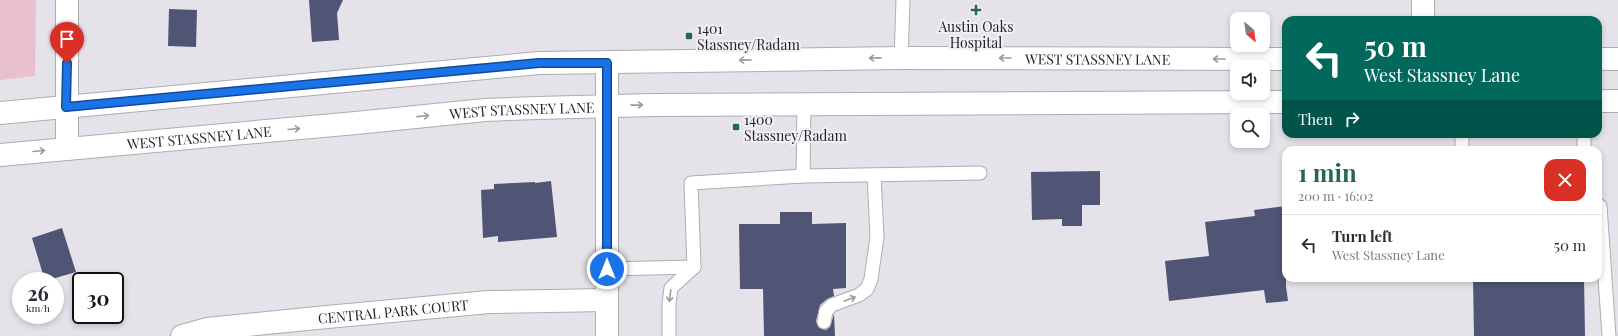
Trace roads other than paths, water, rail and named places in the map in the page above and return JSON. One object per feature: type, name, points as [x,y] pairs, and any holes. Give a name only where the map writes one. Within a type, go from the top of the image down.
[{"type":"main road","points":[[67,0],[67,149]]},
{"type":"main road","points":[[1423,0],[1423,16]]},
{"type":"main road","name":"WEST STASSNEY LANE","points":[[0,113],[539,63],[901,58],[1282,59]]},
{"type":"main road","points":[[1602,59],[1618,59]]},
{"type":"main road","points":[[607,63],[607,336]]},
{"type":"main road","points":[[1602,101],[1618,101]]},
{"type":"main road","name":"WEST STASSNEY LANE","points":[[0,155],[485,110],[608,105],[1282,102]]},
{"type":"main road","name":"CENTRAL PARK COURT","points":[[182,336],[207,329],[327,316],[482,303],[606,300]]},
{"type":"lane","points":[[901,58],[903,0]]},
{"type":"lane","points":[[803,176],[804,104]]},
{"type":"lane","points":[[694,267],[690,183],[803,176],[980,173]]},
{"type":"lane","points":[[824,322],[826,311],[832,305],[859,295],[867,289],[871,279],[877,237],[874,175]]},
{"type":"lane","points":[[1602,235],[1609,336]]},
{"type":"lane","points":[[607,269],[694,267]]},
{"type":"lane","points":[[669,336],[669,304],[671,288],[694,267]]},
{"type":"place","name":"Austin Oaks Hospital","points":[[976,10]]},
{"type":"place","name":"1401 Stassney/Radam","points":[[689,36]]},
{"type":"place","name":"1400 Stassney/Radam","points":[[736,127]]}]
